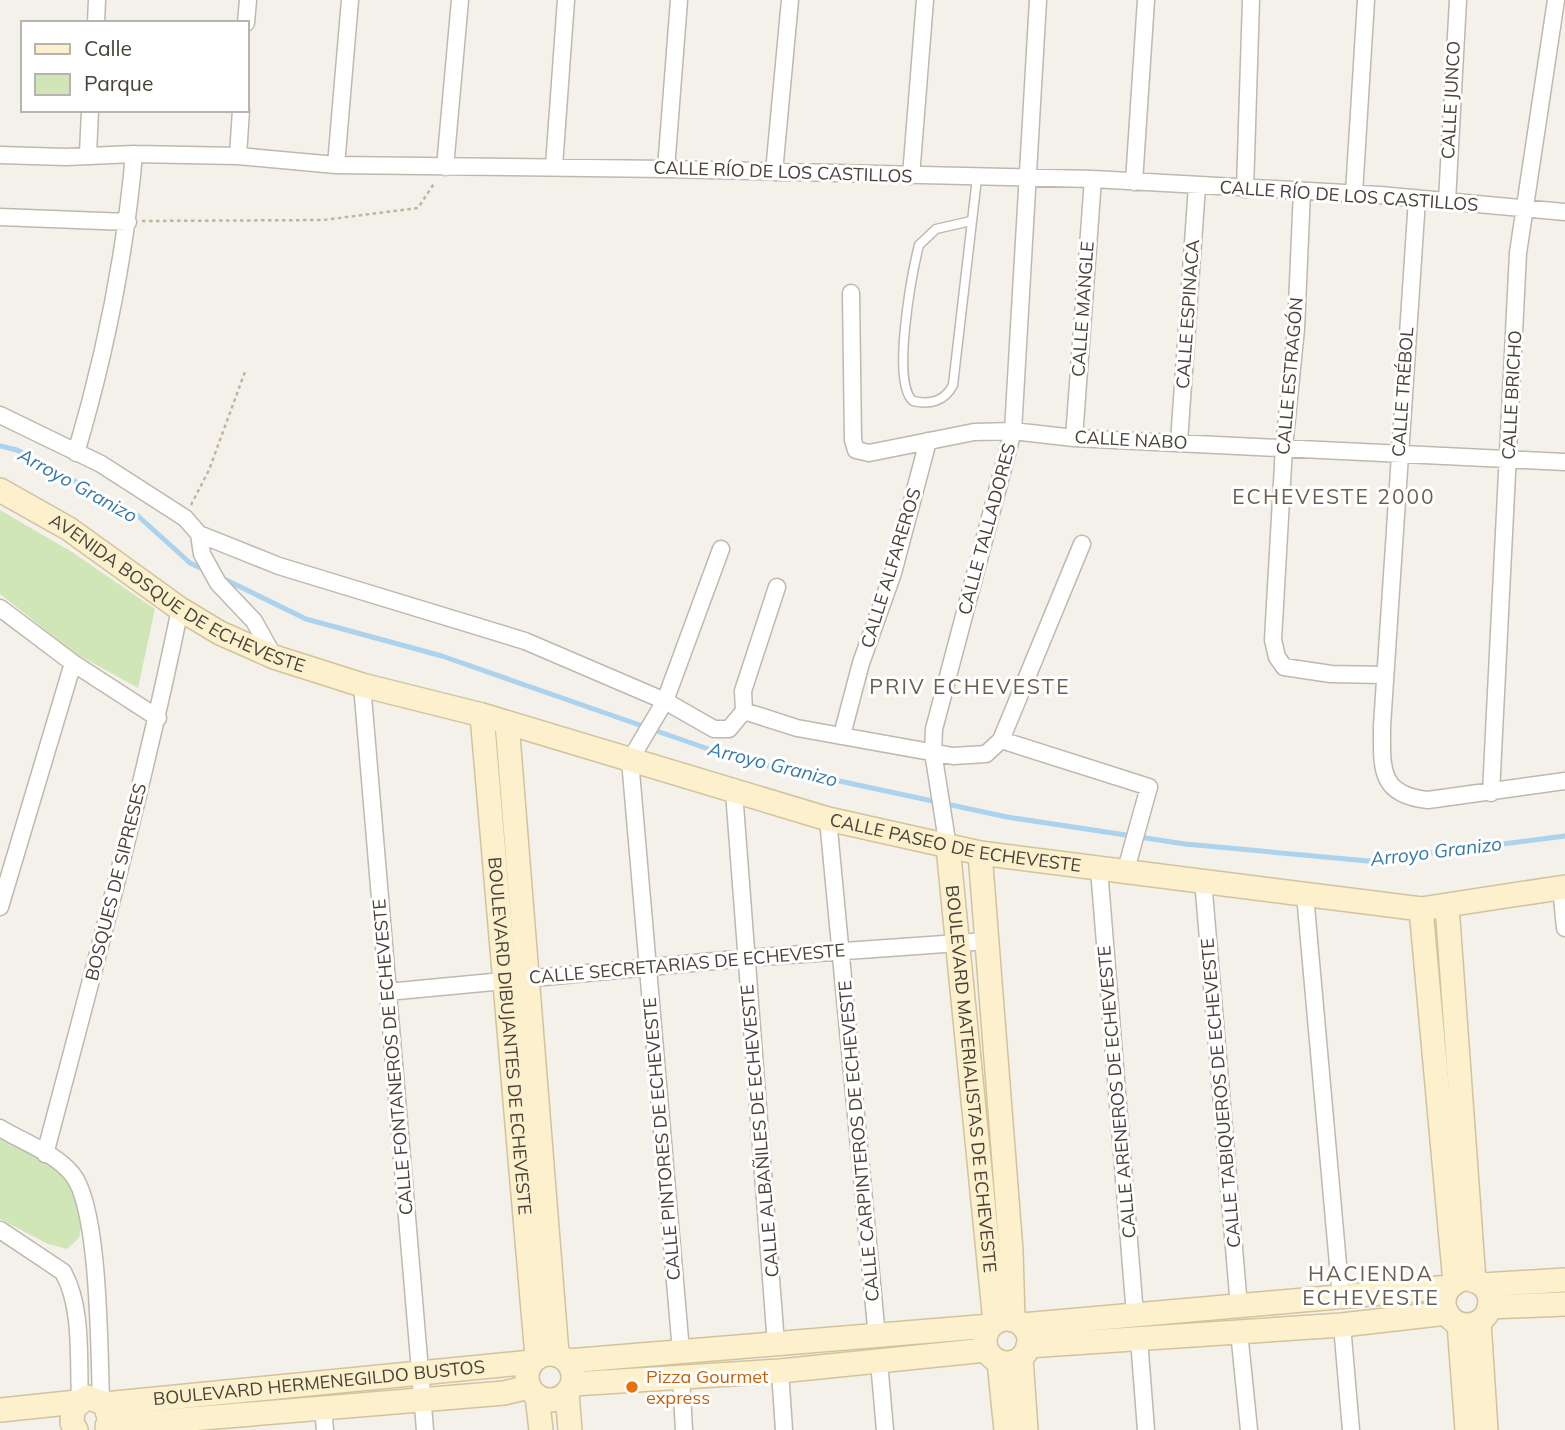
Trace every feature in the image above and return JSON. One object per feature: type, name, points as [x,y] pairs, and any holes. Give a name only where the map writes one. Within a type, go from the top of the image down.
[{"type":"street","points":[[96,21],[97,0]]},
{"type":"street","points":[[246,21],[248,0]]},
{"type":"street","points":[[336,166],[350,0]]},
{"type":"street","points":[[445,167],[460,0]]},
{"type":"street","points":[[554,166],[566,0]]},
{"type":"street","points":[[666,169],[679,0]]},
{"type":"street","points":[[774,172],[790,0]]},
{"type":"street","points":[[911,176],[925,0]]},
{"type":"street","name":"CALLE TALLADORES","points":[[934,757],[937,713],[1001,486],[1013,431],[1038,0]]},
{"type":"street","points":[[1134,182],[1146,0]]},
{"type":"street","points":[[1245,189],[1251,0]]},
{"type":"street","points":[[1354,193],[1366,0]]},
{"type":"street","name":"CALLE JUNCO","points":[[1447,201],[1458,0]]},
{"type":"street","name":"CALLE BRICHO","points":[[1491,793],[1518,253],[1556,0]]},
{"type":"street","points":[[88,154],[90,112]]},
{"type":"street","points":[[238,156],[241,112]]},
{"type":"street","points":[[76,453],[110,328],[128,222],[134,153]]},
{"type":"street","name":"CALLE RÍO DE LOS CASTILLOS","points":[[0,155],[134,153],[238,156],[336,166],[554,166],[1093,179],[1354,193],[1565,212]]},
{"type":"street","name":"CALLE MANGLE","points":[[1074,438],[1093,179]]},
{"type":"street","name":"CALLE ESPINACA","points":[[1179,442],[1197,186]]},
{"type":"street","name":"CALLE ESTRAGÓN","points":[[1302,191],[1296,329],[1284,447],[1273,617],[1277,657],[1283,667],[1303,672],[1385,675]]},
{"type":"street","name":"CALLE TRÉBOL","points":[[1416,199],[1398,453],[1382,760],[1387,779],[1395,792],[1407,798],[1428,800],[1491,793]]},
{"type":"street","points":[[0,217],[128,222]]},
{"type":"street","name":"CALLE NABO","points":[[851,293],[853,440],[856,450],[869,453],[974,432],[1013,431],[1074,438],[1565,462]]},
{"type":"street","points":[[0,415],[101,464],[185,518],[199,534],[279,566],[525,641],[714,729],[729,729],[744,711],[743,691],[777,587]]},
{"type":"street","name":"CALLE ALFAREROS","points":[[842,735],[861,663],[893,573],[928,441]]},
{"type":"street","name":"AVENIDA BOSQUE DE ECHEVESTE","points":[[0,490],[69,529],[180,609],[220,634],[274,657],[362,685]]},
{"type":"street","points":[[199,534],[202,554],[218,583],[254,621],[274,657]]},
{"type":"street","points":[[744,711],[774,723],[842,735],[934,757],[986,754],[1001,740],[1082,544]]},
{"type":"street","points":[[631,760],[662,707],[721,549]]},
{"type":"street","points":[[0,608],[73,663],[158,718]]},
{"type":"street","name":"BOSQUES DE SIPRESES","points":[[45,1153],[158,718],[180,609]]},
{"type":"street","points":[[0,907],[73,663]]},
{"type":"street","name":"CALLE PASEO DE ECHEVESTE","points":[[362,685],[482,715],[828,819],[980,853],[1421,909],[1563,887]]},
{"type":"street","name":"CALLE FONTANEROS DE ECHEVESTE","points":[[362,685],[425,1430]]},
{"type":"street","name":"BOULEVARD DIBUJANTES DE ECHEVESTE","points":[[482,715],[505,979],[548,1359]]},
{"type":"street","name":"BOULEVARD DIBUJANTES DE ECHEVESTE","points":[[507,723],[528,978],[548,1359]]},
{"type":"street","points":[[1001,740],[1147,785],[1150,791],[1125,873]]},
{"type":"street","name":"BOULEVARD MATERIALISTAS DE ECHEVESTE","points":[[934,757],[948,847],[1007,1339],[1026,1430]]},
{"type":"street","name":"CALLE PINTORES DE ECHEVESTE","points":[[631,760],[681,1351]]},
{"type":"street","points":[[1491,793],[1565,781]]},
{"type":"street","name":"CALLE ALBAÑILES DE ECHEVESTE","points":[[734,792],[776,1344]]},
{"type":"street","name":"CALLE CARPINTEROS DE ECHEVESTE","points":[[828,819],[877,1337]]},
{"type":"street","name":"BOULEVARD MATERIALISTAS DE ECHEVESTE","points":[[980,853],[1011,1251],[1006,1430]]},
{"type":"street","name":"CALLE ARENEROS DE ECHEVESTE","points":[[1099,869],[1135,1315]]},
{"type":"street","name":"CALLE TABIQUEROS DE ECHEVESTE","points":[[1203,880],[1239,1307]]},
{"type":"street","points":[[1563,887],[1565,928]]},
{"type":"street","points":[[1305,895],[1341,1298]]},
{"type":"street","points":[[1447,906],[1465,1284]]},
{"type":"street","points":[[1421,909],[1465,1284]]},
{"type":"street","name":"CALLE SECRETARIAS DE ECHEVESTE","points":[[387,992],[746,958],[987,941]]},
{"type":"street","points":[[0,1129],[58,1161],[77,1180],[88,1216],[92,1263],[96,1410]]},
{"type":"street","points":[[0,1230],[63,1272],[74,1306],[96,1410]]},
{"type":"street","points":[[63,1272],[92,1263]]},
{"type":"street","name":"BOULEVARD HERMENEGILDO BUSTOS","points":[[570,1388],[879,1362],[1135,1315],[1341,1298],[1465,1284],[1565,1280]]},
{"type":"street","points":[[1465,1284],[1489,1295],[1469,1316],[1467,1430]]},
{"type":"street","points":[[1465,1284],[1444,1299],[1469,1316],[1486,1430]]},
{"type":"street","name":"BOULEVARD HERMENEGILDO BUSTOS","points":[[96,1410],[548,1359],[877,1337],[1139,1339],[1469,1316],[1565,1304]]},
{"type":"street","points":[[1342,1325],[1351,1430]]},
{"type":"street","points":[[1239,1332],[1249,1430]]},
{"type":"street","points":[[1139,1339],[1146,1430]]},
{"type":"street","points":[[541,1430],[527,1374],[548,1359],[573,1376],[570,1388],[570,1430]]},
{"type":"street","points":[[879,1362],[885,1430]]},
{"type":"street","points":[[780,1371],[785,1430]]},
{"type":"street","points":[[681,1377],[684,1430]]},
{"type":"street","points":[[533,1391],[549,1400],[570,1388]]},
{"type":"street","name":"BOULEVARD HERMENEGILDO BUSTOS","points":[[0,1410],[96,1410],[223,1422],[324,1418],[422,1400],[533,1391]]},
{"type":"street","points":[[69,1430],[76,1430],[71,1416],[96,1410]]},
{"type":"lane","points":[[971,221],[936,229],[919,244],[904,367],[905,393],[913,401],[936,401],[948,394],[953,385],[977,178]]},
{"type":"path","points":[[128,222],[323,220],[418,208],[445,167]]},
{"type":"path","points":[[185,518],[209,470],[246,369]]},
{"type":"green space","points":[[0,510],[72,552],[155,609],[138,688],[73,652],[0,594]]},
{"type":"green space","points":[[0,1132],[69,1178],[82,1223],[79,1238],[67,1249],[48,1244],[0,1219]]},
{"type":"waterway","name":"Arroyo Granizo","points":[[0,446],[17,450],[137,515],[190,563],[205,570]]},
{"type":"waterway","name":"Arroyo Granizo","points":[[220,577],[306,619],[442,656],[737,759],[1007,817],[1185,844],[1368,861],[1565,836]]},
{"type":"place","name":"Pizza Gourmet express","points":[[632,1387]]},
{"type":"district","name":"ECHEVESTE 2000","points":[[1334,497]]},
{"type":"district","name":"PRIV ECHEVESTE","points":[[970,687]]},
{"type":"district","name":"HACIENDA ECHEVESTE","points":[[1371,1286]]}]
